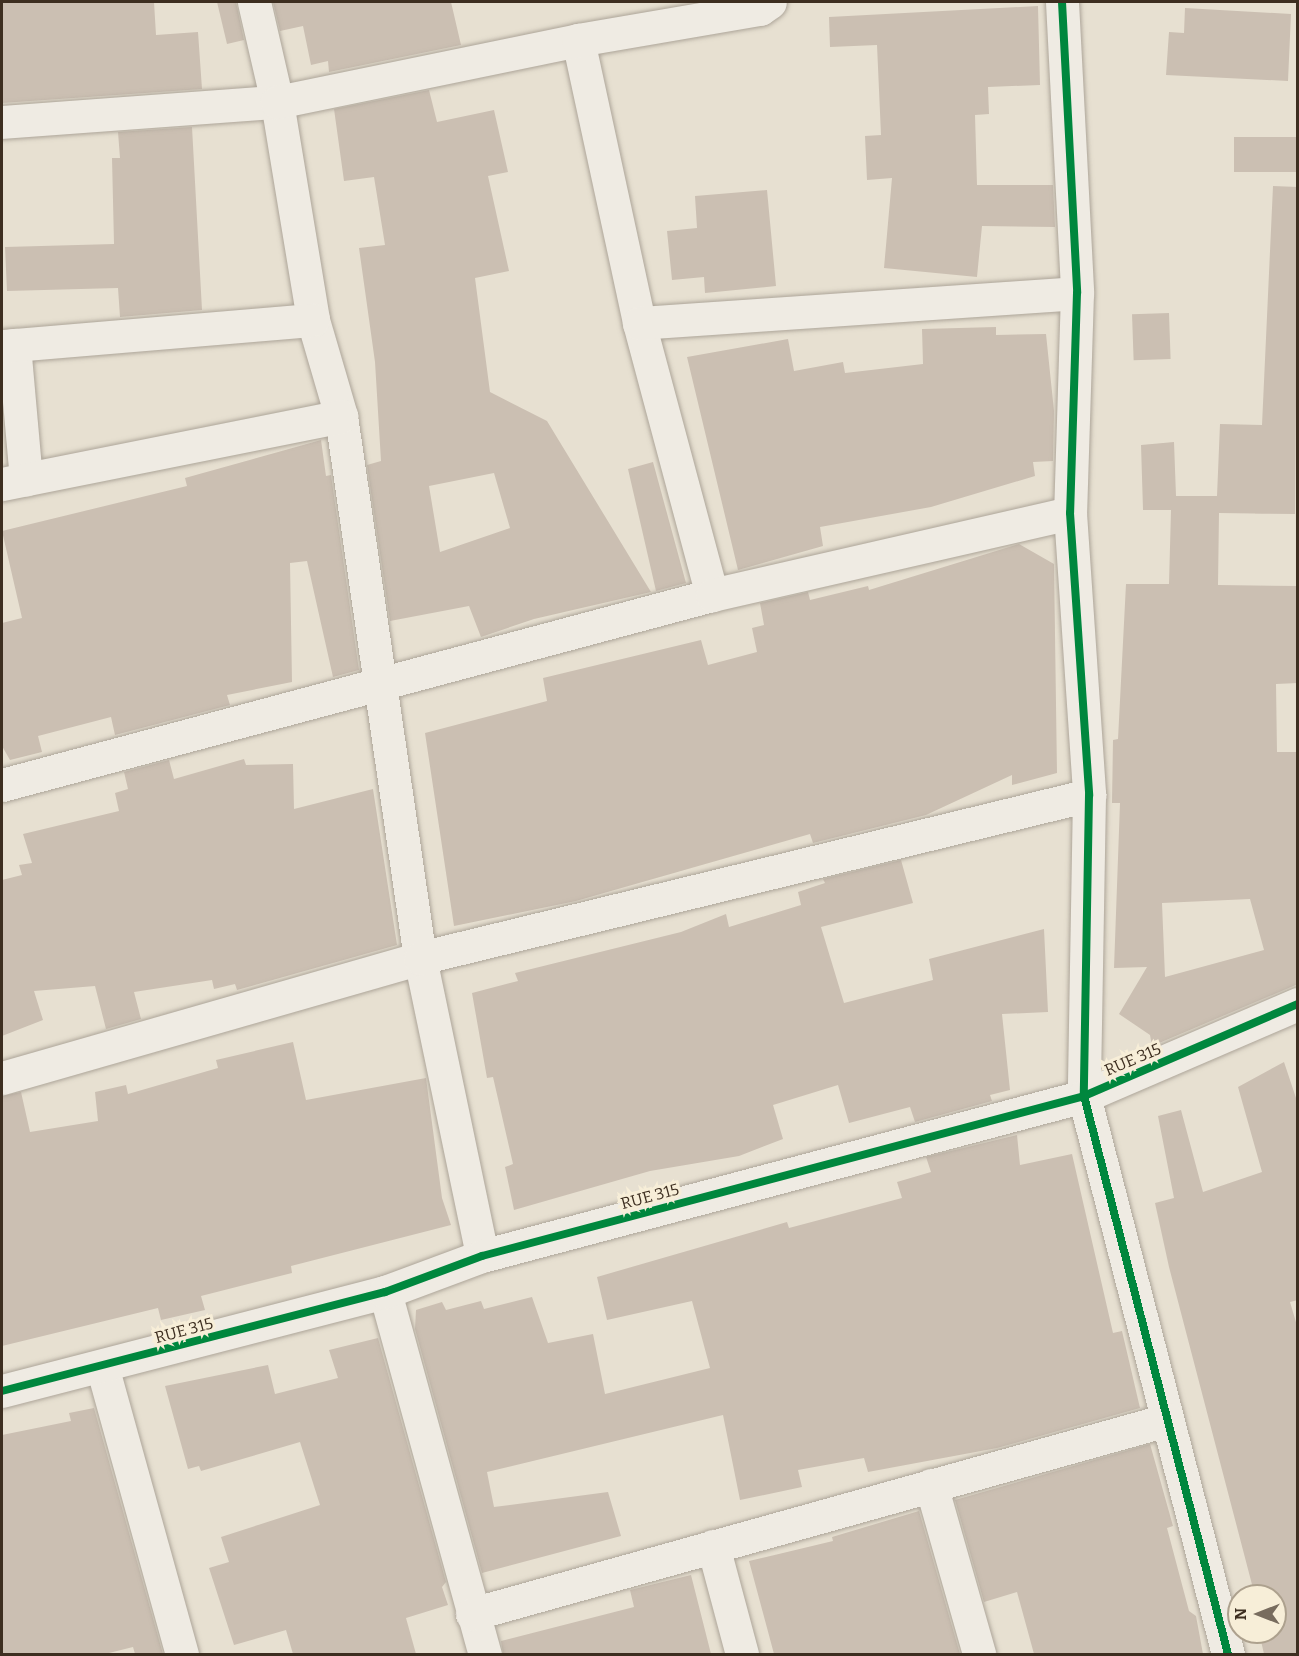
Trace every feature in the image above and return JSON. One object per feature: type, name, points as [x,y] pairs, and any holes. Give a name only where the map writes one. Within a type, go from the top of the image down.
[{"type":"street","points":[[254,2],[276,102],[313,320],[340,416],[420,958],[482,1256]]},
{"type":"street","points":[[2,122],[276,102],[578,40],[760,9],[770,2]]},
{"type":"street","points":[[1062,2],[1077,293],[1070,513],[1089,795],[1084,1096],[1228,1654]]},
{"type":"street","points":[[578,40],[639,323],[712,595]]},
{"type":"street","points":[[639,323],[1077,293]]},
{"type":"street","points":[[313,320],[8,346],[14,482],[340,416]]},
{"type":"street","points":[[2,785],[378,681],[712,595],[1070,513]]},
{"type":"street","points":[[2,1078],[420,958],[1089,795]]},
{"type":"street","name":"RUE 315","points":[[2,1391],[385,1292],[482,1256],[1084,1096],[1298,1004]]},
{"type":"street","points":[[385,1292],[472,1614],[485,1654]]},
{"type":"street","points":[[102,1366],[182,1654]]},
{"type":"street","points":[[472,1614],[1167,1420]]},
{"type":"street","points":[[931,1485],[979,1654]]},
{"type":"street","points":[[713,1546],[742,1654]]},
{"type":"building","points":[[2,2],[154,2],[156,35],[198,32],[202,89],[2,103]]},
{"type":"building","points":[[217,2],[236,2],[244,40],[227,44]]},
{"type":"building","points":[[273,2],[451,2],[461,45],[329,72],[328,61],[311,65],[303,26],[280,31]]},
{"type":"building","points":[[1038,6],[1040,85],[988,87],[989,114],[975,115],[977,185],[1053,185],[1055,227],[982,226],[977,277],[884,268],[892,178],[867,180],[865,136],[881,135],[877,45],[830,47],[829,17]]},
{"type":"building","points":[[1185,8],[1291,14],[1288,81],[1166,75],[1169,32],[1184,33]]},
{"type":"building","points":[[429,90],[437,122],[494,110],[508,172],[488,176],[509,271],[475,278],[490,392],[547,421],[651,592],[534,619],[481,637],[469,606],[390,621],[367,465],[381,461],[375,362],[359,248],[385,245],[374,177],[344,181],[334,109]],"holes":[[[494,473],[510,528],[440,552],[429,486]]]},
{"type":"building","points":[[192,127],[202,310],[120,317],[118,288],[7,291],[5,247],[114,244],[112,158],[120,158],[118,132]]},
{"type":"building","points":[[1234,137],[1298,137],[1298,172],[1234,172]]},
{"type":"building","points":[[1273,186],[1298,187],[1295,514],[1219,513],[1218,585],[1298,586],[1298,683],[1276,684],[1277,752],[1298,752],[1298,984],[1152,1046],[1150,1035],[1119,1014],[1147,967],[1114,968],[1120,803],[1112,803],[1113,740],[1118,739],[1126,584],[1169,584],[1171,510],[1143,510],[1141,445],[1174,442],[1176,496],[1217,496],[1220,424],[1262,425]],"holes":[[[1250,899],[1264,950],[1165,977],[1162,903]]]},
{"type":"building","points":[[767,190],[776,286],[705,293],[704,277],[672,280],[667,231],[697,228],[695,196]]},
{"type":"building","points":[[1169,313],[1171,359],[1134,360],[1132,314]]},
{"type":"building","points":[[996,327],[996,335],[1046,334],[1054,411],[1053,461],[1033,462],[1035,476],[931,507],[820,527],[823,546],[738,570],[687,357],[788,339],[794,371],[843,362],[845,373],[923,364],[922,329]]},
{"type":"building","points":[[321,440],[326,476],[331,475],[359,670],[333,677],[307,561],[290,563],[292,682],[227,695],[230,705],[115,735],[111,717],[38,736],[42,752],[10,760],[2,746],[2,623],[22,618],[2,531],[187,486],[185,478]]},
{"type":"building","points":[[653,462],[686,583],[656,591],[628,469]]},
{"type":"building","points":[[1019,544],[1054,564],[1057,773],[1012,785],[1012,775],[926,815],[813,843],[810,834],[576,901],[454,926],[425,733],[547,701],[543,678],[701,640],[708,665],[757,652],[752,628],[764,625],[760,603],[808,592],[810,600],[868,586],[869,590]]},
{"type":"building","points":[[244,759],[246,765],[293,764],[294,809],[373,789],[397,945],[237,990],[235,984],[214,989],[212,980],[134,992],[141,1019],[106,1029],[95,986],[34,991],[43,1020],[2,1036],[2,880],[22,875],[19,865],[32,863],[23,834],[119,811],[115,793],[128,789],[124,772],[169,760],[174,779]]},
{"type":"building","points":[[901,860],[913,903],[821,927],[844,1003],[933,980],[929,959],[1044,929],[1048,1012],[1002,1014],[1010,1090],[990,1095],[992,1101],[915,1122],[910,1107],[849,1123],[838,1085],[773,1105],[783,1139],[739,1156],[650,1171],[514,1210],[505,1167],[513,1164],[493,1077],[487,1078],[472,993],[518,981],[515,973],[681,932],[726,914],[729,927],[801,905],[798,892],[825,883],[823,879]]},
{"type":"building","points":[[293,1042],[306,1100],[426,1078],[442,1198],[451,1225],[291,1266],[292,1273],[201,1296],[205,1310],[161,1320],[158,1308],[2,1346],[2,1096],[21,1092],[30,1132],[98,1121],[95,1092],[126,1085],[128,1094],[218,1068],[216,1060]]},
{"type":"building","points":[[1284,1062],[1298,1104],[1298,1300],[1290,1302],[1298,1329],[1298,1654],[1264,1654],[1262,1644],[1287,1644],[1287,1584],[1252,1584],[1169,1267],[1155,1203],[1174,1198],[1158,1116],[1181,1110],[1203,1192],[1262,1172],[1238,1087]]},
{"type":"building","points":[[1017,1135],[1020,1165],[1072,1154],[1113,1333],[1122,1331],[1140,1408],[997,1448],[868,1472],[864,1458],[798,1470],[802,1487],[740,1500],[723,1415],[487,1472],[494,1507],[608,1492],[621,1536],[482,1573],[415,1329],[416,1310],[442,1302],[446,1310],[481,1301],[484,1309],[532,1297],[548,1343],[593,1334],[605,1394],[710,1368],[692,1301],[607,1320],[597,1277],[787,1222],[789,1228],[902,1198],[897,1182],[931,1172],[926,1157]]},
{"type":"building","points":[[378,1338],[446,1582],[442,1587],[448,1605],[406,1618],[416,1654],[293,1654],[286,1630],[234,1645],[209,1568],[229,1562],[221,1537],[320,1505],[300,1442],[201,1471],[199,1466],[188,1469],[165,1386],[268,1365],[275,1394],[338,1378],[329,1350]]},
{"type":"building","points":[[94,1408],[163,1654],[135,1654],[133,1647],[105,1654],[2,1654],[2,1435],[71,1421],[69,1413]]},
{"type":"building","points":[[1150,1444],[1173,1526],[1167,1528],[1189,1611],[1196,1616],[1203,1654],[1034,1654],[1017,1592],[984,1602],[955,1500]]},
{"type":"building","points":[[919,1511],[960,1654],[774,1654],[749,1561],[833,1541],[832,1537]]},
{"type":"building","points":[[691,1575],[711,1654],[503,1654],[501,1641],[634,1607],[630,1590]]},
{"type":"cycle path","points":[[1062,2],[1077,293],[1070,513],[1089,795],[1084,1096],[1228,1654]]},
{"type":"cycle path","points":[[2,1391],[385,1292],[482,1256],[1084,1096],[1298,1004]]}]
